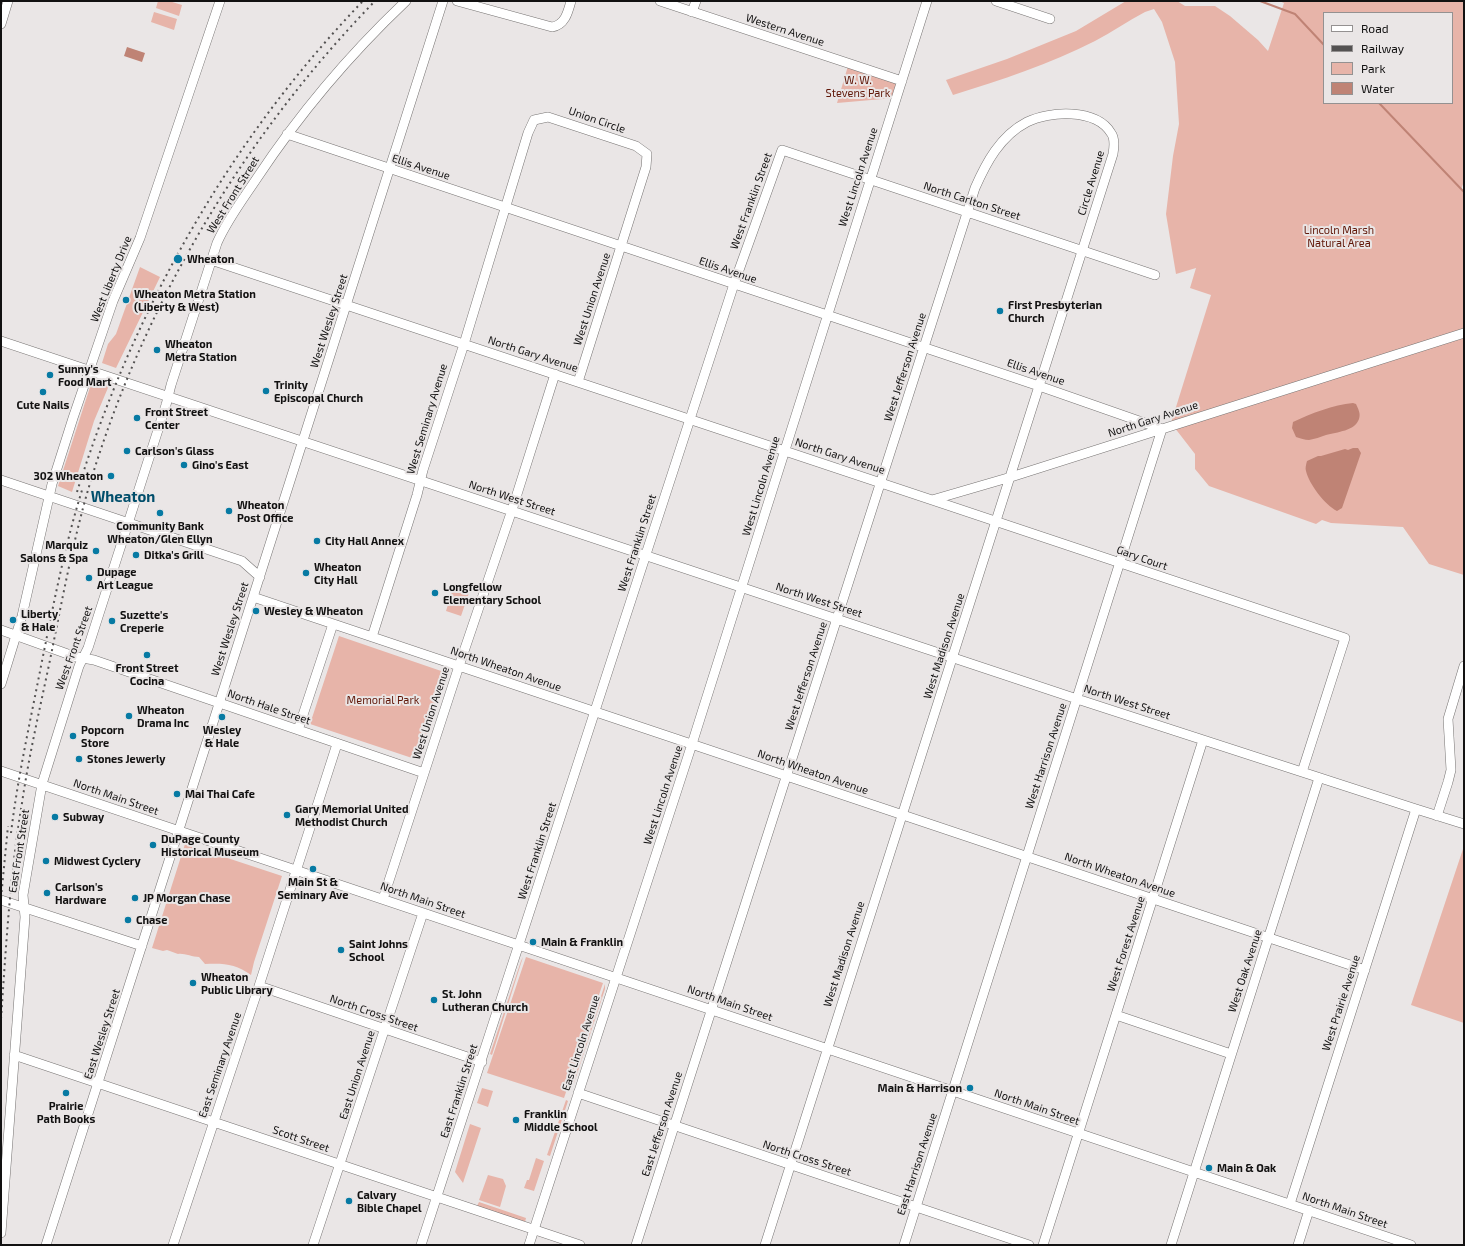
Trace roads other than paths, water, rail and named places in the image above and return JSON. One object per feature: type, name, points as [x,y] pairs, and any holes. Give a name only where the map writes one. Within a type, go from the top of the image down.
[{"type":"street","points":[[1,24],[8,1]]},
{"type":"street","name":"West Liberty Drive","points":[[1,684],[22,616],[49,496],[89,370],[113,301],[140,238],[220,1]]},
{"type":"street","name":"West Front Street","points":[[42,784],[80,666],[87,651],[211,260],[222,232],[287,134],[351,56],[376,29],[406,1]]},
{"type":"street","name":"West Wesley Street","points":[[178,830],[347,306],[443,1]]},
{"type":"street","points":[[457,1],[552,27],[556,27],[563,22],[568,13],[571,1]]},
{"type":"street","name":"Western Avenue","points":[[660,1],[902,81]]},
{"type":"street","points":[[692,12],[696,1]]},
{"type":"street","name":"West Lincoln Avenue","points":[[615,977],[692,744],[927,1]]},
{"type":"street","points":[[996,1],[1050,19]]},
{"type":"street","name":"Circle Avenue","points":[[967,212],[975,188],[997,147],[1027,122],[1055,114],[1077,114],[1093,118],[1104,124],[1112,134],[1114,147],[1082,250]]},
{"type":"street","name":"Union Circle","points":[[505,207],[528,133],[534,120],[548,117],[559,120],[636,146],[647,154],[646,167],[621,246]]},
{"type":"street","name":"Ellis Avenue","points":[[287,134],[924,347],[1162,429]]},
{"type":"street","name":"North Carlton Street","points":[[782,150],[1155,275]]},
{"type":"street","name":"West Franklin Street","points":[[519,945],[734,284],[782,150]]},
{"type":"street","name":"West Seminary Avenue","points":[[372,637],[418,495],[420,480],[464,344],[505,207]]},
{"type":"street","name":"West Jefferson Avenue","points":[[712,1010],[967,212]]},
{"type":"street","name":"West Union Avenue","points":[[578,382],[621,246]]},
{"type":"street","name":"West Madison Avenue","points":[[765,1245],[901,815],[1011,477],[1082,250]]},
{"type":"street","name":"North Gary Avenue","points":[[211,260],[932,500],[1011,477],[1464,333]]},
{"type":"street","name":"North West Street","points":[[1,341],[1077,699],[1416,810],[1464,824]]},
{"type":"street","name":"West Union Avenue","points":[[383,899],[458,666],[512,510],[555,374]]},
{"type":"street","name":"West Harrison Avenue","points":[[953,1091],[1162,429]]},
{"type":"street","points":[[1,480],[242,561],[260,577]]},
{"type":"street","name":"Gary Court","points":[[932,500],[1345,638],[1302,772]]},
{"type":"street","name":"North Wheaton Avenue","points":[[253,597],[1365,970]]},
{"type":"street","points":[[298,730],[333,624]]},
{"type":"street","name":"North Hale Street","points":[[1,630],[76,657],[219,702],[424,773]]},
{"type":"street","points":[[1438,816],[1451,770],[1448,718],[1464,666]]},
{"type":"street","name":"West Forest Avenue","points":[[1043,1245],[1203,740]]},
{"type":"street","points":[[296,870],[337,744]]},
{"type":"street","name":"North Main Street","points":[[1,771],[1411,1245]]},
{"type":"street","name":"West Oak Avenue","points":[[1171,1245],[1319,778]]},
{"type":"street","name":"East Front Street","points":[[1,1233],[25,917],[24,890],[42,784]]},
{"type":"street","name":"West Prairie Avenue","points":[[1290,1204],[1416,810]]},
{"type":"street","name":"East Wesley Street","points":[[46,1245],[99,1083],[178,830]]},
{"type":"street","name":"East Seminary Avenue","points":[[173,1245],[296,870]]},
{"type":"street","points":[[1,900],[142,946]]},
{"type":"street","name":"East Union Avenue","points":[[313,1245],[423,913]]},
{"type":"street","name":"East Franklin Street","points":[[421,1245],[519,945]]},
{"type":"street","name":"East Lincoln Avenue","points":[[529,1245],[615,977]]},
{"type":"street","name":"North Cross Street","points":[[259,986],[482,1062]]},
{"type":"street","name":"East Jefferson Avenue","points":[[636,1245],[712,1010]]},
{"type":"street","points":[[1116,1015],[1231,1054]]},
{"type":"street","name":"Scott Street","points":[[14,1055],[580,1245]]},
{"type":"street","name":"East Harrison Avenue","points":[[904,1245],[953,1091]]},
{"type":"street","name":"North Cross Street","points":[[578,1094],[1029,1245]]},
{"type":"street","points":[[1298,1245],[1309,1210]]},
{"type":"water","points":[[127,47],[145,53],[142,62],[124,56]]},
{"type":"water","points":[[1353,403],[1356,404],[1360,417],[1357,423],[1350,429],[1309,440],[1296,437],[1292,428],[1293,422],[1323,410]]},
{"type":"water","points":[[1358,448],[1361,453],[1342,508],[1337,511],[1323,499],[1310,482],[1306,471],[1307,461],[1318,456]]},
{"type":"waterway","points":[[1260,1],[1295,14],[1323,44]]},
{"type":"waterway","points":[[1380,104],[1464,192]]},
{"type":"railway","points":[[77,492],[100,424],[127,357],[157,293],[192,230],[229,169],[270,110],[315,54],[363,1]]},
{"type":"railway","points":[[1,1019],[11,884],[28,767],[66,578],[86,497],[108,428],[135,361],[165,295],[200,231],[239,170],[281,111],[326,54],[375,1]]},
{"type":"railway","points":[[11,833],[21,768],[51,617],[65,552],[83,487]]},
{"type":"railway","points":[[1,898],[8,826]]},
{"type":"place","name":"Wheaton","points":[[178,259]]},
{"type":"place","name":"Wheaton Metra Station (Liberty & West)","points":[[126,300]]},
{"type":"place","name":"First Presbyterian Church","points":[[1000,311]]},
{"type":"place","name":"Wheaton Metra Station","points":[[157,350]]},
{"type":"place","name":"Sunny's Food Mart","points":[[50,375]]},
{"type":"place","name":"Trinity Episcopal Church","points":[[266,391]]},
{"type":"place","name":"Cute Nails","points":[[43,392]]},
{"type":"place","name":"Front Street Center","points":[[137,418]]},
{"type":"place","name":"Carlson's Glass","points":[[127,451]]},
{"type":"place","name":"Gino's East","points":[[184,465]]},
{"type":"place","name":"302 Wheaton","points":[[111,476]]},
{"type":"place","name":"Wheaton Post Office","points":[[229,511]]},
{"type":"place","name":"Community Bank Wheaton/Glen Ellyn","points":[[160,513]]},
{"type":"place","name":"City Hall Annex","points":[[317,541]]},
{"type":"place","name":"Marquiz Salons & Spa","points":[[96,551]]},
{"type":"place","name":"Ditka's Grill","points":[[136,555]]},
{"type":"place","name":"Wheaton City Hall","points":[[306,573]]},
{"type":"place","name":"Dupage Art League","points":[[89,578]]},
{"type":"place","name":"Longfellow Elementary School","points":[[435,593]]},
{"type":"place","name":"Wesley & Wheaton","points":[[256,611]]},
{"type":"place","name":"Liberty & Hale","points":[[13,620]]},
{"type":"place","name":"Suzette's Creperie","points":[[112,621]]},
{"type":"place","name":"Front Street Cocina","points":[[147,655]]},
{"type":"place","name":"Wheaton Drama Inc","points":[[129,716]]},
{"type":"place","name":"Wesley & Hale","points":[[222,717]]},
{"type":"place","name":"Popcorn Store","points":[[73,736]]},
{"type":"place","name":"Stones Jewerly","points":[[79,759]]},
{"type":"place","name":"Mai Thai Cafe","points":[[177,794]]},
{"type":"place","name":"Gary Memorial United Methodist Church","points":[[287,815]]},
{"type":"place","name":"Subway","points":[[55,817]]},
{"type":"place","name":"DuPage County Historical Museum","points":[[153,845]]},
{"type":"place","name":"Midwest Cyclery","points":[[46,861]]},
{"type":"place","name":"Main St & Seminary Ave","points":[[313,869]]},
{"type":"place","name":"Carlson's Hardware","points":[[47,893]]},
{"type":"place","name":"JP Morgan Chase","points":[[135,898]]},
{"type":"place","name":"Chase","points":[[128,920]]},
{"type":"place","name":"Main & Franklin","points":[[533,942]]},
{"type":"place","name":"Saint Johns School","points":[[341,950]]},
{"type":"place","name":"Wheaton Public Library","points":[[193,983]]},
{"type":"place","name":"St. John Lutheran Church","points":[[434,1000]]},
{"type":"place","name":"Main & Harrison","points":[[970,1088]]},
{"type":"place","name":"Prairie Path Books","points":[[66,1093]]},
{"type":"place","name":"Franklin Middle School","points":[[516,1120]]},
{"type":"place","name":"Main & Oak","points":[[1209,1168]]},
{"type":"place","name":"Calvary Bible Chapel","points":[[349,1201]]},
{"type":"district","name":"Wheaton","points":[[123,497]]},
{"type":"park label","name":"W. W. Stevens Park","points":[[858,86]]},
{"type":"park label","name":"Lincoln Marsh Natural Area","points":[[1339,236]]},
{"type":"park label","name":"Memorial Park","points":[[383,700]]}]
